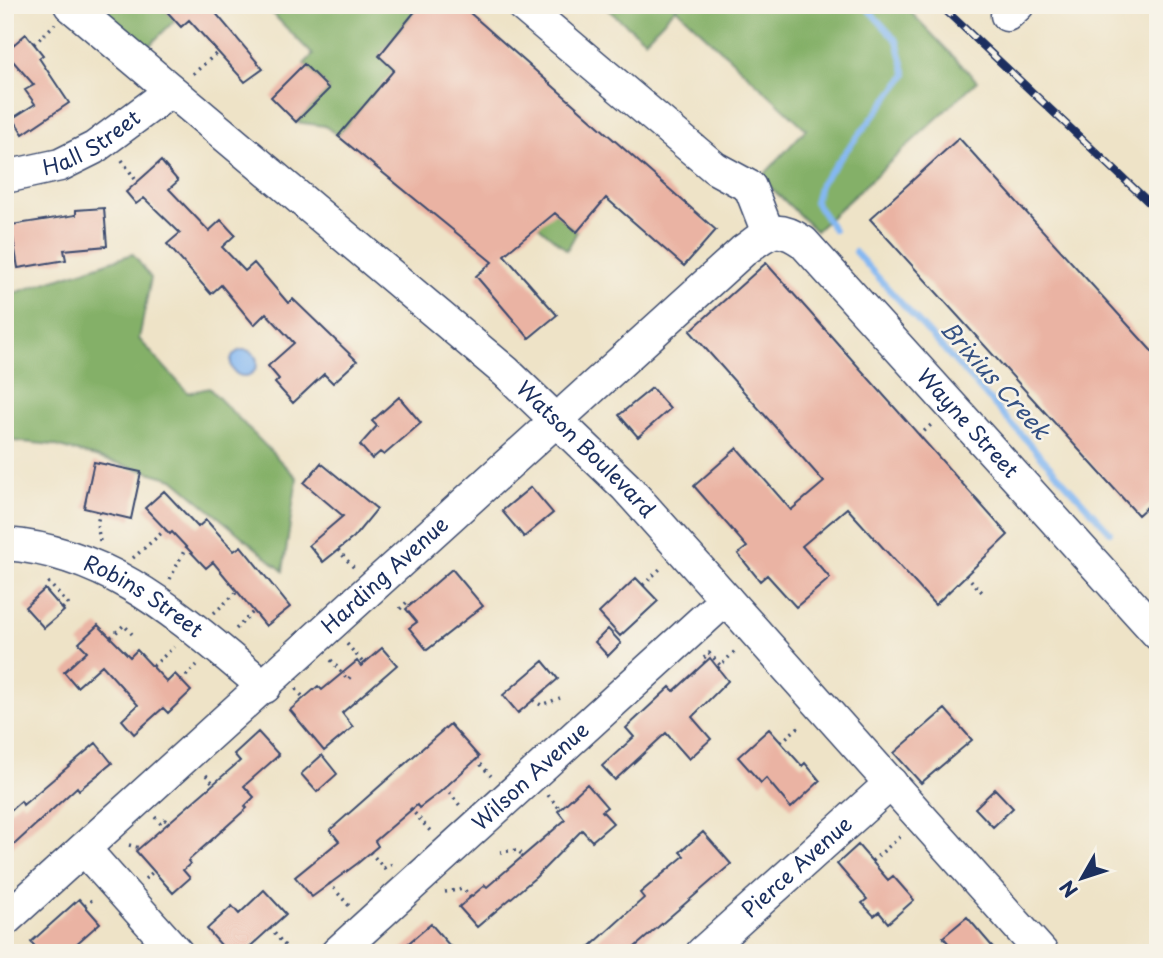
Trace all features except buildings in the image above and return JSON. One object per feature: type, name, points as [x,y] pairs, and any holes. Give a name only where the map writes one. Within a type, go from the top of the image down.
[{"type":"street","points":[[522,5],[715,168],[750,187],[768,233]]},
{"type":"street","name":"Watson Boulevard","points":[[63,14],[179,86],[558,419],[626,487],[1042,953]]},
{"type":"street","name":"Hall Street","points":[[5,177],[60,165],[94,148],[179,86]]},
{"type":"street","name":"Wayne Street","points":[[768,233],[787,231],[803,242],[1153,620]]},
{"type":"street","name":"Harding Avenue","points":[[5,920],[743,251],[768,233]]},
{"type":"street","name":"Robins Street","points":[[5,544],[63,553],[113,572],[169,608],[265,687]]},
{"type":"street","name":"Wilson Avenue","points":[[337,953],[726,599]]},
{"type":"street","name":"Pierce Avenue","points":[[702,953],[891,783]]},
{"type":"street","points":[[84,849],[177,953]]},
{"type":"path","points":[[34,44],[63,14]]},
{"type":"path","points":[[179,86],[218,52]]},
{"type":"path","points":[[118,154],[137,181]]},
{"type":"path","points":[[100,512],[98,536],[102,544]]},
{"type":"path","points":[[131,559],[165,530]]},
{"type":"path","points":[[169,580],[186,547]]},
{"type":"path","points":[[338,550],[357,571]]},
{"type":"path","points":[[643,585],[662,568]]},
{"type":"path","points":[[966,575],[982,592]]},
{"type":"path","points":[[48,582],[68,604],[62,609]]},
{"type":"path","points":[[211,615],[238,591]]},
{"type":"path","points":[[400,609],[408,601],[411,605]]},
{"type":"path","points":[[232,633],[254,611]]},
{"type":"path","points":[[111,637],[124,625],[132,634]]},
{"type":"path","points":[[315,641],[348,680],[351,677]]},
{"type":"path","points":[[153,666],[176,645]]},
{"type":"path","points":[[705,663],[702,660],[709,653],[719,667],[735,651]]},
{"type":"path","points":[[181,681],[198,664]]},
{"type":"path","points":[[533,700],[541,705],[559,698]]},
{"type":"path","points":[[781,742],[801,725]]},
{"type":"path","points":[[872,861],[901,835]]},
{"type":"path","points":[[500,852],[518,850],[523,856]]},
{"type":"path","points":[[370,852],[384,868],[405,858]]},
{"type":"path","points":[[437,893],[464,889],[470,897]]},
{"type":"path","points":[[270,928],[291,953]]},
{"type":"green space","points":[[96,5],[161,5],[175,20],[147,48]]},
{"type":"green space","points":[[264,5],[420,5],[379,56],[577,232],[567,250],[377,91],[338,136],[325,126],[296,122],[329,89],[304,64],[313,55]]},
{"type":"green space","points":[[602,5],[904,5],[977,81],[816,231],[761,178],[806,129],[676,8],[645,40]]},
{"type":"green space","points":[[133,254],[151,278],[139,339],[188,393],[209,388],[297,478],[283,571],[173,479],[53,445],[5,440],[5,296]]},
{"type":"water","points":[[244,350],[253,354],[257,363],[253,372],[244,376],[235,372],[231,363],[235,354]]},
{"type":"waterway","name":"Brixius Creek","points":[[834,230],[815,202],[820,184],[906,75],[897,41],[864,5]]},
{"type":"waterway","name":"Brixius Creek","points":[[855,252],[1110,532]]},
{"type":"railway","points":[[940,5],[1158,211]]}]
